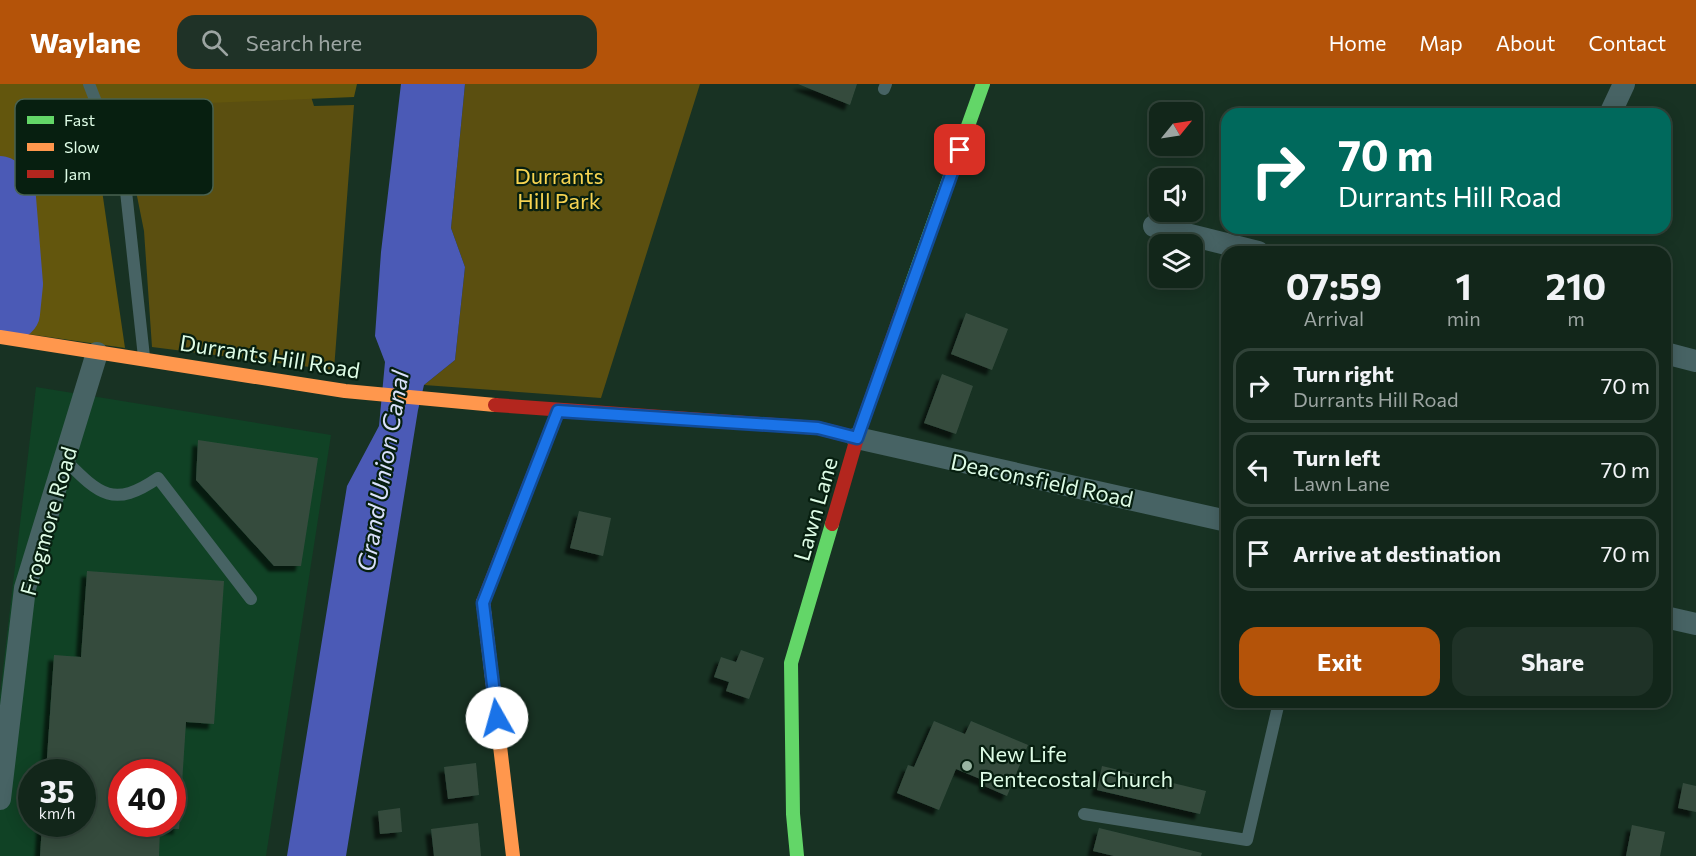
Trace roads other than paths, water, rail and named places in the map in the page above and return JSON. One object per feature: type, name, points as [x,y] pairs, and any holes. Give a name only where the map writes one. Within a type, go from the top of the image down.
[{"type":"street","name":"Lawn Lane","points":[[797,856],[793,814],[791,663],[857,438],[983,84]]},
{"type":"street","points":[[1613,108],[1624,84]]},
{"type":"street","points":[[1154,226],[1234,246]]},
{"type":"street","name":"Durrants Hill Road","points":[[0,337],[97,353],[144,357],[345,391],[558,411],[818,428],[857,438]]},
{"type":"street","name":"Frogmore Road","points":[[0,799],[26,588],[97,353]]},
{"type":"street","points":[[1671,355],[1696,361]]},
{"type":"street","points":[[513,856],[483,603],[558,411]]},
{"type":"street","name":"Deaconsfield Road","points":[[857,438],[1221,520]]},
{"type":"street","points":[[1671,618],[1696,624]]},
{"type":"lane","points":[[89,84],[95,99]]},
{"type":"lane","points":[[126,195],[144,357]]},
{"type":"lane","points":[[65,460],[102,493],[121,495],[137,492],[158,478],[251,599]]},
{"type":"lane","points":[[1084,814],[1247,840],[1278,708]]},
{"type":"water","name":"Grand Union Canal","points":[[401,84],[465,84],[451,228],[465,267],[455,360],[424,385],[418,410],[346,856],[287,856],[347,486],[379,426],[385,362],[375,336],[381,252]]},
{"type":"waterway","points":[[0,182],[10,198],[17,284],[14,313]]},
{"type":"place","name":"New Life Pentecostal Church","points":[[967,766]]},
{"type":"park label","name":"Durrants Hill Park","points":[[559,188]]}]
